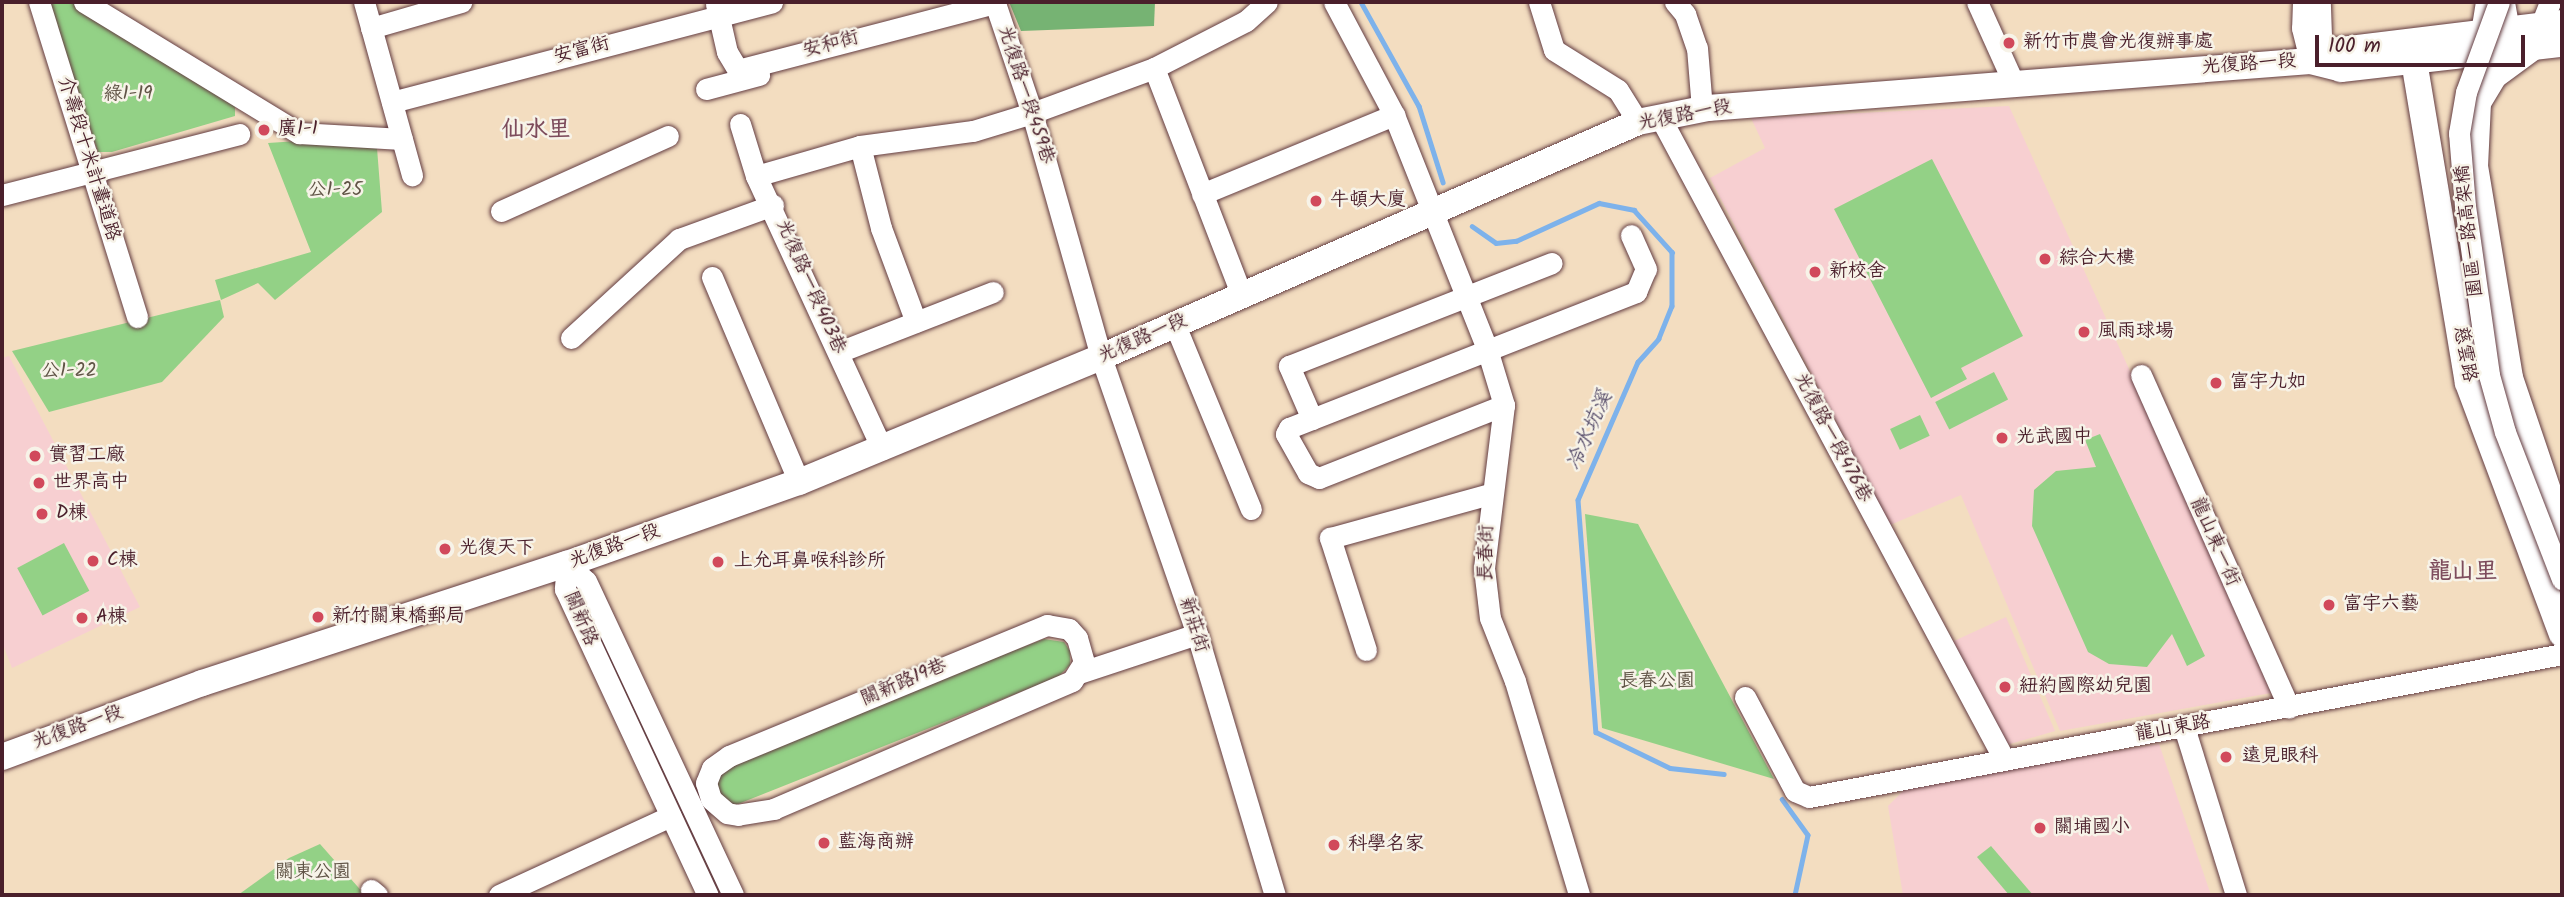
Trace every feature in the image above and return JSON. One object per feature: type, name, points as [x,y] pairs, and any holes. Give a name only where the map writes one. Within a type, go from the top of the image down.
[{"type":"main road","name":"光復路一段","points":[[2310,61],[2341,69],[2414,61],[2546,25]]},
{"type":"main road","name":"光復路一段","points":[[2,757],[202,683],[567,564],[799,482],[1101,357],[1241,294],[1649,120],[1702,109],[2310,61],[2340,50],[2546,25]]},
{"type":"main road","name":"光復路一段","points":[[2546,25],[2562,44]]},
{"type":"main road","name":"慈雲路","points":[[2546,25],[2494,76],[2478,103],[2475,166],[2510,377],[2562,532]]},
{"type":"main road","name":"慈雲路","points":[[2414,61],[2468,383],[2562,634]]},
{"type":"street","name":"介壽段十米計畫道路","points":[[39,2],[137,317]]},
{"type":"street","points":[[84,2],[299,133],[402,139]]},
{"type":"street","points":[[364,2],[412,174]]},
{"type":"street","points":[[371,28],[461,2]]},
{"type":"street","name":"安富街","points":[[392,102],[717,8],[772,2]]},
{"type":"street","points":[[756,176],[860,146],[973,131],[1032,113],[1154,68],[1246,21],[1267,2]]},
{"type":"street","name":"長春街","points":[[1334,2],[1394,115],[1487,349],[1504,405],[1490,494],[1484,568],[1490,618],[1515,681],[1579,895]]},
{"type":"street","name":"光復路一段476巷","points":[[1539,2],[1554,50],[1618,90],[1649,120],[2004,759]]},
{"type":"street","points":[[1675,2],[1685,14],[1697,48],[1702,109]]},
{"type":"street","points":[[1977,2],[2014,84]]},
{"type":"street","points":[[2303,2],[2302,28],[2310,61]]},
{"type":"street","points":[[2310,61],[2320,36],[2320,2]]},
{"type":"street","points":[[2481,33],[2486,2]]},
{"type":"street","points":[[2502,2],[2509,30]]},
{"type":"street","name":"園區一路高架橋","points":[[2502,2],[2466,92],[2459,133],[2465,206],[2492,386],[2505,432],[2562,579]]},
{"type":"street","name":"安和街","points":[[717,8],[727,52],[738,70],[995,3]]},
{"type":"street","name":"光復路一段459巷","points":[[706,89],[924,32],[995,3],[1032,113],[1101,357]]},
{"type":"street","points":[[1154,68],[1241,294]]},
{"type":"street","points":[[1202,194],[1394,115]]},
{"type":"street","name":"光復路一段403巷","points":[[740,124],[756,176],[773,205],[882,449]]},
{"type":"street","points":[[2,195],[239,134]]},
{"type":"street","points":[[501,211],[668,136]]},
{"type":"street","points":[[860,146],[881,228],[916,322]]},
{"type":"street","points":[[571,338],[679,239],[773,205]]},
{"type":"street","points":[[1504,405],[1319,478],[1308,473],[1286,434],[1289,428],[1311,419],[1636,292],[1646,269],[1631,236]]},
{"type":"street","points":[[1311,419],[1289,366],[1552,263]]},
{"type":"street","points":[[712,277],[799,482]]},
{"type":"street","points":[[839,352],[993,292]]},
{"type":"street","points":[[1175,325],[1251,509]]},
{"type":"street","name":"新莊街","points":[[1101,357],[1197,634],[1275,895]]},
{"type":"street","name":"龍山東一街","points":[[2141,375],[2289,708]]},
{"type":"street","points":[[2514,502],[2546,488]]},
{"type":"street","points":[[1366,650],[1330,538],[1490,494]]},
{"type":"street","name":"關新路","points":[[567,564],[586,581],[696,786],[702,823],[733,895]]},
{"type":"street","name":"關新路","points":[[567,564],[565,589],[708,895]]},
{"type":"street","name":"關新路19巷","points":[[696,786],[712,768],[729,756],[1036,628],[1058,625],[1069,629],[1082,649],[1079,673]]},
{"type":"street","points":[[702,823],[727,813],[750,814],[787,805],[1062,686],[1079,673],[1197,634]]},
{"type":"street","name":"龍山東路","points":[[1745,697],[1795,791],[1809,797],[2289,708],[2562,654]]},
{"type":"street","points":[[2184,727],[2236,895]]},
{"type":"street","points":[[696,786],[727,813]]},
{"type":"street","points":[[499,895],[671,816]]},
{"type":"shaded area","name":"光武國中","points":[[2009,106],[2135,382],[2271,693],[2060,731],[1961,495],[1890,525],[1710,178],[1765,148],[1751,118]]},
{"type":"shaded area","name":"世界高中","points":[[9,356],[140,607],[12,668],[2,642],[2,358]]},
{"type":"shaded area","name":"紐約國際幼兒園","points":[[2006,617],[2055,731],[2003,746],[1952,642]]},
{"type":"shaded area","name":"關埔國小","points":[[2159,744],[2211,895],[1903,895],[1888,806],[1909,785]]},
{"type":"green space","name":"綠1-19","points":[[48,2],[75,2],[235,104],[235,116],[112,152],[98,152]]},
{"type":"green space","points":[[1009,2],[1155,2],[1154,26],[1021,31]]},
{"type":"green space","name":"公1-25","points":[[298,141],[377,148],[382,212],[275,300],[258,283],[221,300],[215,280],[311,252],[268,143]]},
{"type":"green space","points":[[1932,159],[2023,336],[1961,368],[1967,379],[1931,398],[1834,209]]},
{"type":"green space","name":"公1-22","points":[[220,300],[224,317],[162,382],[49,412],[12,351]]},
{"type":"green space","points":[[1994,372],[2008,400],[1949,430],[1935,402]]},
{"type":"green space","points":[[1920,415],[1930,436],[1900,450],[1890,429]]},
{"type":"green space","points":[[2100,434],[2205,656],[2187,666],[2172,634],[2147,667],[2109,664],[2088,652],[2032,526],[2034,490],[2056,471],[2096,467],[2085,440]]},
{"type":"green space","name":"長春公園","points":[[1585,514],[1638,524],[1774,779],[1602,728]]},
{"type":"green space","points":[[64,543],[89,591],[43,616],[17,568]]},
{"type":"green space","points":[[1044,639],[1064,642],[1070,651],[1070,665],[1058,677],[738,804],[725,805],[710,794],[720,763]]},
{"type":"green space","name":"關東公園","points":[[320,844],[365,895],[238,895],[289,858]]},
{"type":"green space","points":[[1991,846],[2033,895],[2009,895],[1977,857]]},
{"type":"waterway","name":"冷水坑溪","points":[[1361,2],[1419,106],[1443,182]]},
{"type":"waterway","name":"冷水坑溪","points":[[1472,226],[1496,243],[1516,241],[1599,203],[1634,210],[1672,252],[1672,306],[1659,339],[1638,362],[1578,500],[1596,732],[1670,768],[1724,774]]},
{"type":"waterway","name":"冷水坑溪","points":[[1782,799],[1808,835],[1795,895]]},
{"type":"place","name":"新竹市農會光復辦事處","points":[[2009,43]]},
{"type":"place","name":"廣1-1","points":[[264,130]]},
{"type":"place","name":"牛頓大廈","points":[[1316,201]]},
{"type":"place","name":"綜合大樓","points":[[2045,259]]},
{"type":"place","name":"新校舍","points":[[1815,272]]},
{"type":"place","name":"風雨球場","points":[[2084,332]]},
{"type":"place","name":"富宇九如","points":[[2216,383]]},
{"type":"place","name":"光武國中","points":[[2002,438]]},
{"type":"place","name":"實習工廠","points":[[35,456]]},
{"type":"place","name":"世界高中","points":[[39,483]]},
{"type":"place","name":"D棟","points":[[42,514]]},
{"type":"place","name":"光復天下","points":[[445,549]]},
{"type":"place","name":"C棟","points":[[93,561]]},
{"type":"place","name":"上允耳鼻喉科診所","points":[[718,562]]},
{"type":"place","name":"富宇六藝","points":[[2329,605]]},
{"type":"place","name":"新竹關東橋郵局","points":[[318,617]]},
{"type":"place","name":"A棟","points":[[82,618]]},
{"type":"place","name":"紐約國際幼兒園","points":[[2005,687]]},
{"type":"place","name":"遠見眼科","points":[[2226,757]]},
{"type":"place","name":"關埔國小","points":[[2040,828]]},
{"type":"place","name":"藍海商辦","points":[[824,843]]},
{"type":"place","name":"科學名家","points":[[1334,845]]},
{"type":"district","name":"仙水里","points":[[536,130]]},
{"type":"district","name":"龍山里","points":[[2463,572]]}]
